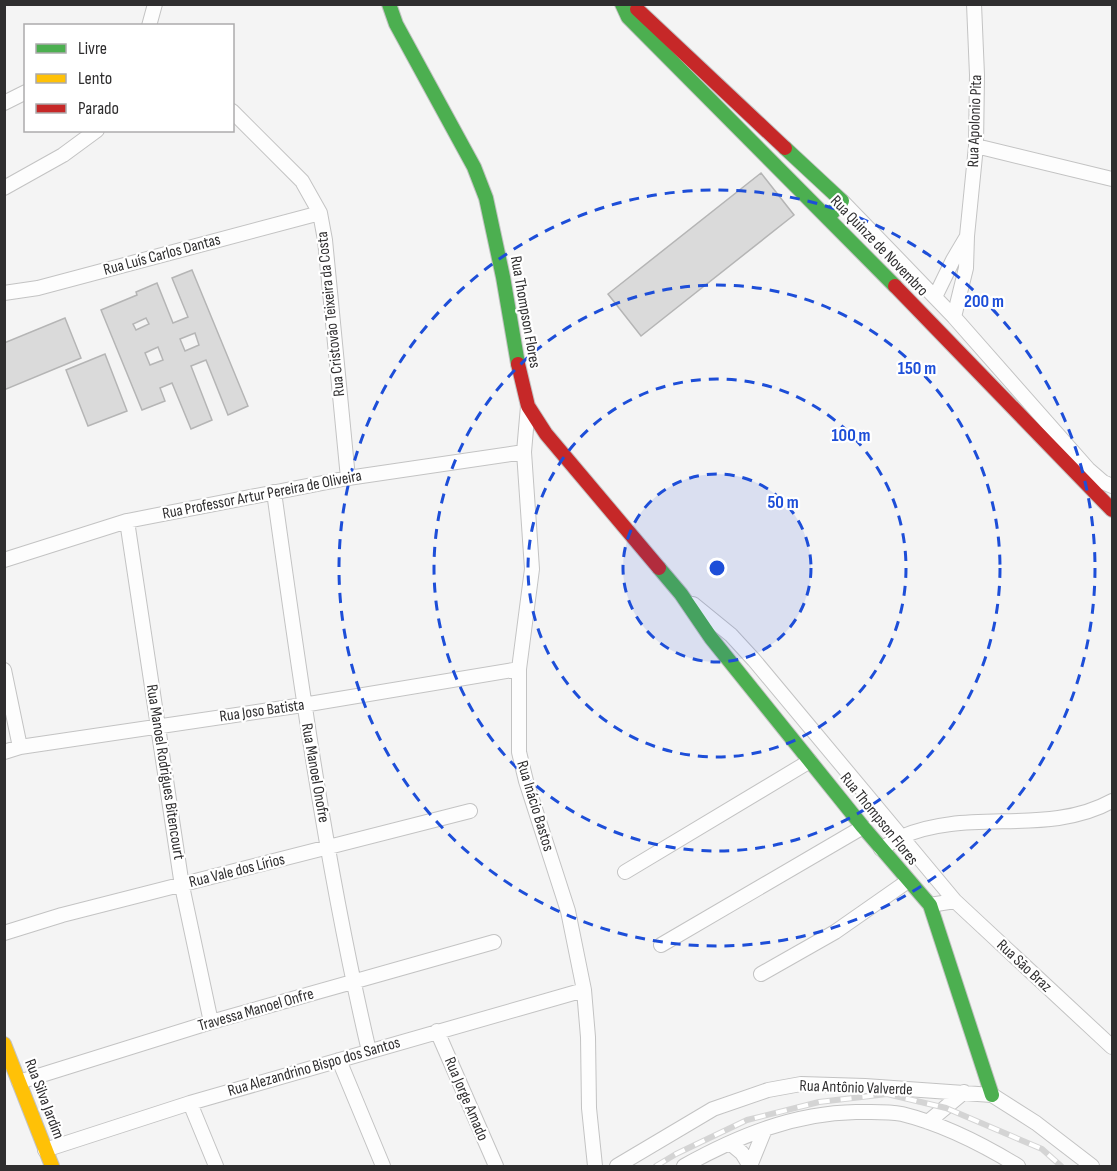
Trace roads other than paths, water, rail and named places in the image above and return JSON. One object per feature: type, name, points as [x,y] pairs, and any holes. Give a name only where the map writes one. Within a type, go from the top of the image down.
[{"type":"street","points":[[150,24],[155,4]]},
{"type":"street","name":"Rua Thompson Flores","points":[[389,4],[396,24],[474,167],[486,198],[503,277],[520,376],[528,406],[546,434],[681,594],[711,638],[863,827],[930,904],[992,1095]]},
{"type":"street","name":"Rua Apolonio Pita","points":[[954,317],[964,284],[976,146],[977,75],[974,4]]},
{"type":"street","name":"Rua Quinze de Novembro","points":[[631,8],[842,201]]},
{"type":"street","name":"Rua Quinze de Novembro","points":[[631,8],[776,165],[1113,510]]},
{"type":"street","points":[[4,103],[24,93]]},
{"type":"street","name":"Rua Cristovão Teixeira da Costa","points":[[234,113],[302,181],[320,213],[325,240],[348,478]]},
{"type":"street","points":[[4,188],[63,155],[94,132]]},
{"type":"street","points":[[976,146],[1113,179]]},
{"type":"street","points":[[776,165],[788,150]]},
{"type":"street","points":[[828,218],[842,201],[954,317],[1088,469],[1103,482],[1113,486]]},
{"type":"street","name":"Rua Luís Carlos Dantas","points":[[4,293],[38,288],[320,213]]},
{"type":"street","name":"Rua Apolonio Pita","points":[[935,297],[967,236]]},
{"type":"street","name":"Rua Inácio Bastos","points":[[528,406],[524,452],[532,569],[519,669],[519,752],[526,781],[568,911],[584,990],[588,1037],[589,1108],[595,1167]]},
{"type":"street","name":"Rua Professor Artur Pereira de Oliveira","points":[[4,560],[128,521],[348,478],[524,452]]},
{"type":"street","name":"Rua Manoel Onofre","points":[[274,492],[303,705],[353,982],[369,1051]]},
{"type":"street","name":"Rua Manoel Rodrigues Bitencourt","points":[[128,521],[182,886],[211,1022]]},
{"type":"street","name":"Rua Thompson Flores","points":[[681,594],[731,635],[955,901]]},
{"type":"street","name":"Rua Joso Batista","points":[[4,752],[20,747],[303,705],[519,669]]},
{"type":"street","points":[[4,670],[20,747]]},
{"type":"street","points":[[625,872],[807,757],[821,740]]},
{"type":"street","points":[[881,849],[901,837],[935,827],[1071,816],[1086,813],[1113,801]]},
{"type":"street","name":"Rua Vale dos Lírios","points":[[4,933],[62,915],[470,811]]},
{"type":"street","points":[[661,945],[863,827]]},
{"type":"street","points":[[761,974],[835,932],[908,881]]},
{"type":"street","points":[[930,904],[955,901]]},
{"type":"street","name":"Rua São Braz","points":[[955,901],[1113,1047]]},
{"type":"street","name":"Travessa Manoel Onfre","points":[[19,1082],[211,1022],[494,942]]},
{"type":"street","name":"Rua Alezandrino Bispo dos Santos","points":[[45,1150],[190,1103],[584,990]]},
{"type":"street","name":"Rua Jorge Amado","points":[[437,1031],[496,1167]]},
{"type":"street","name":"Rua Silva Jardim","points":[[4,1044],[52,1167]]},
{"type":"street","points":[[339,1060],[383,1167]]},
{"type":"street","name":"Rua Antônio Valverde","points":[[617,1167],[713,1109],[768,1090],[801,1084],[992,1095],[1036,1123],[1092,1167]]},
{"type":"street","points":[[928,1122],[964,1092]]},
{"type":"street","points":[[190,1103],[216,1167]]},
{"type":"street","points":[[684,1167],[730,1143],[801,1117],[831,1112],[886,1112],[928,1122],[958,1133],[1018,1167]]},
{"type":"street","points":[[750,1167],[765,1129]]},
{"type":"street","points":[[730,1143],[742,1153],[750,1167]]},
{"type":"railway","points":[[656,1166],[747,1120],[819,1102],[887,1094],[946,1108],[1042,1149],[1061,1166]]}]
